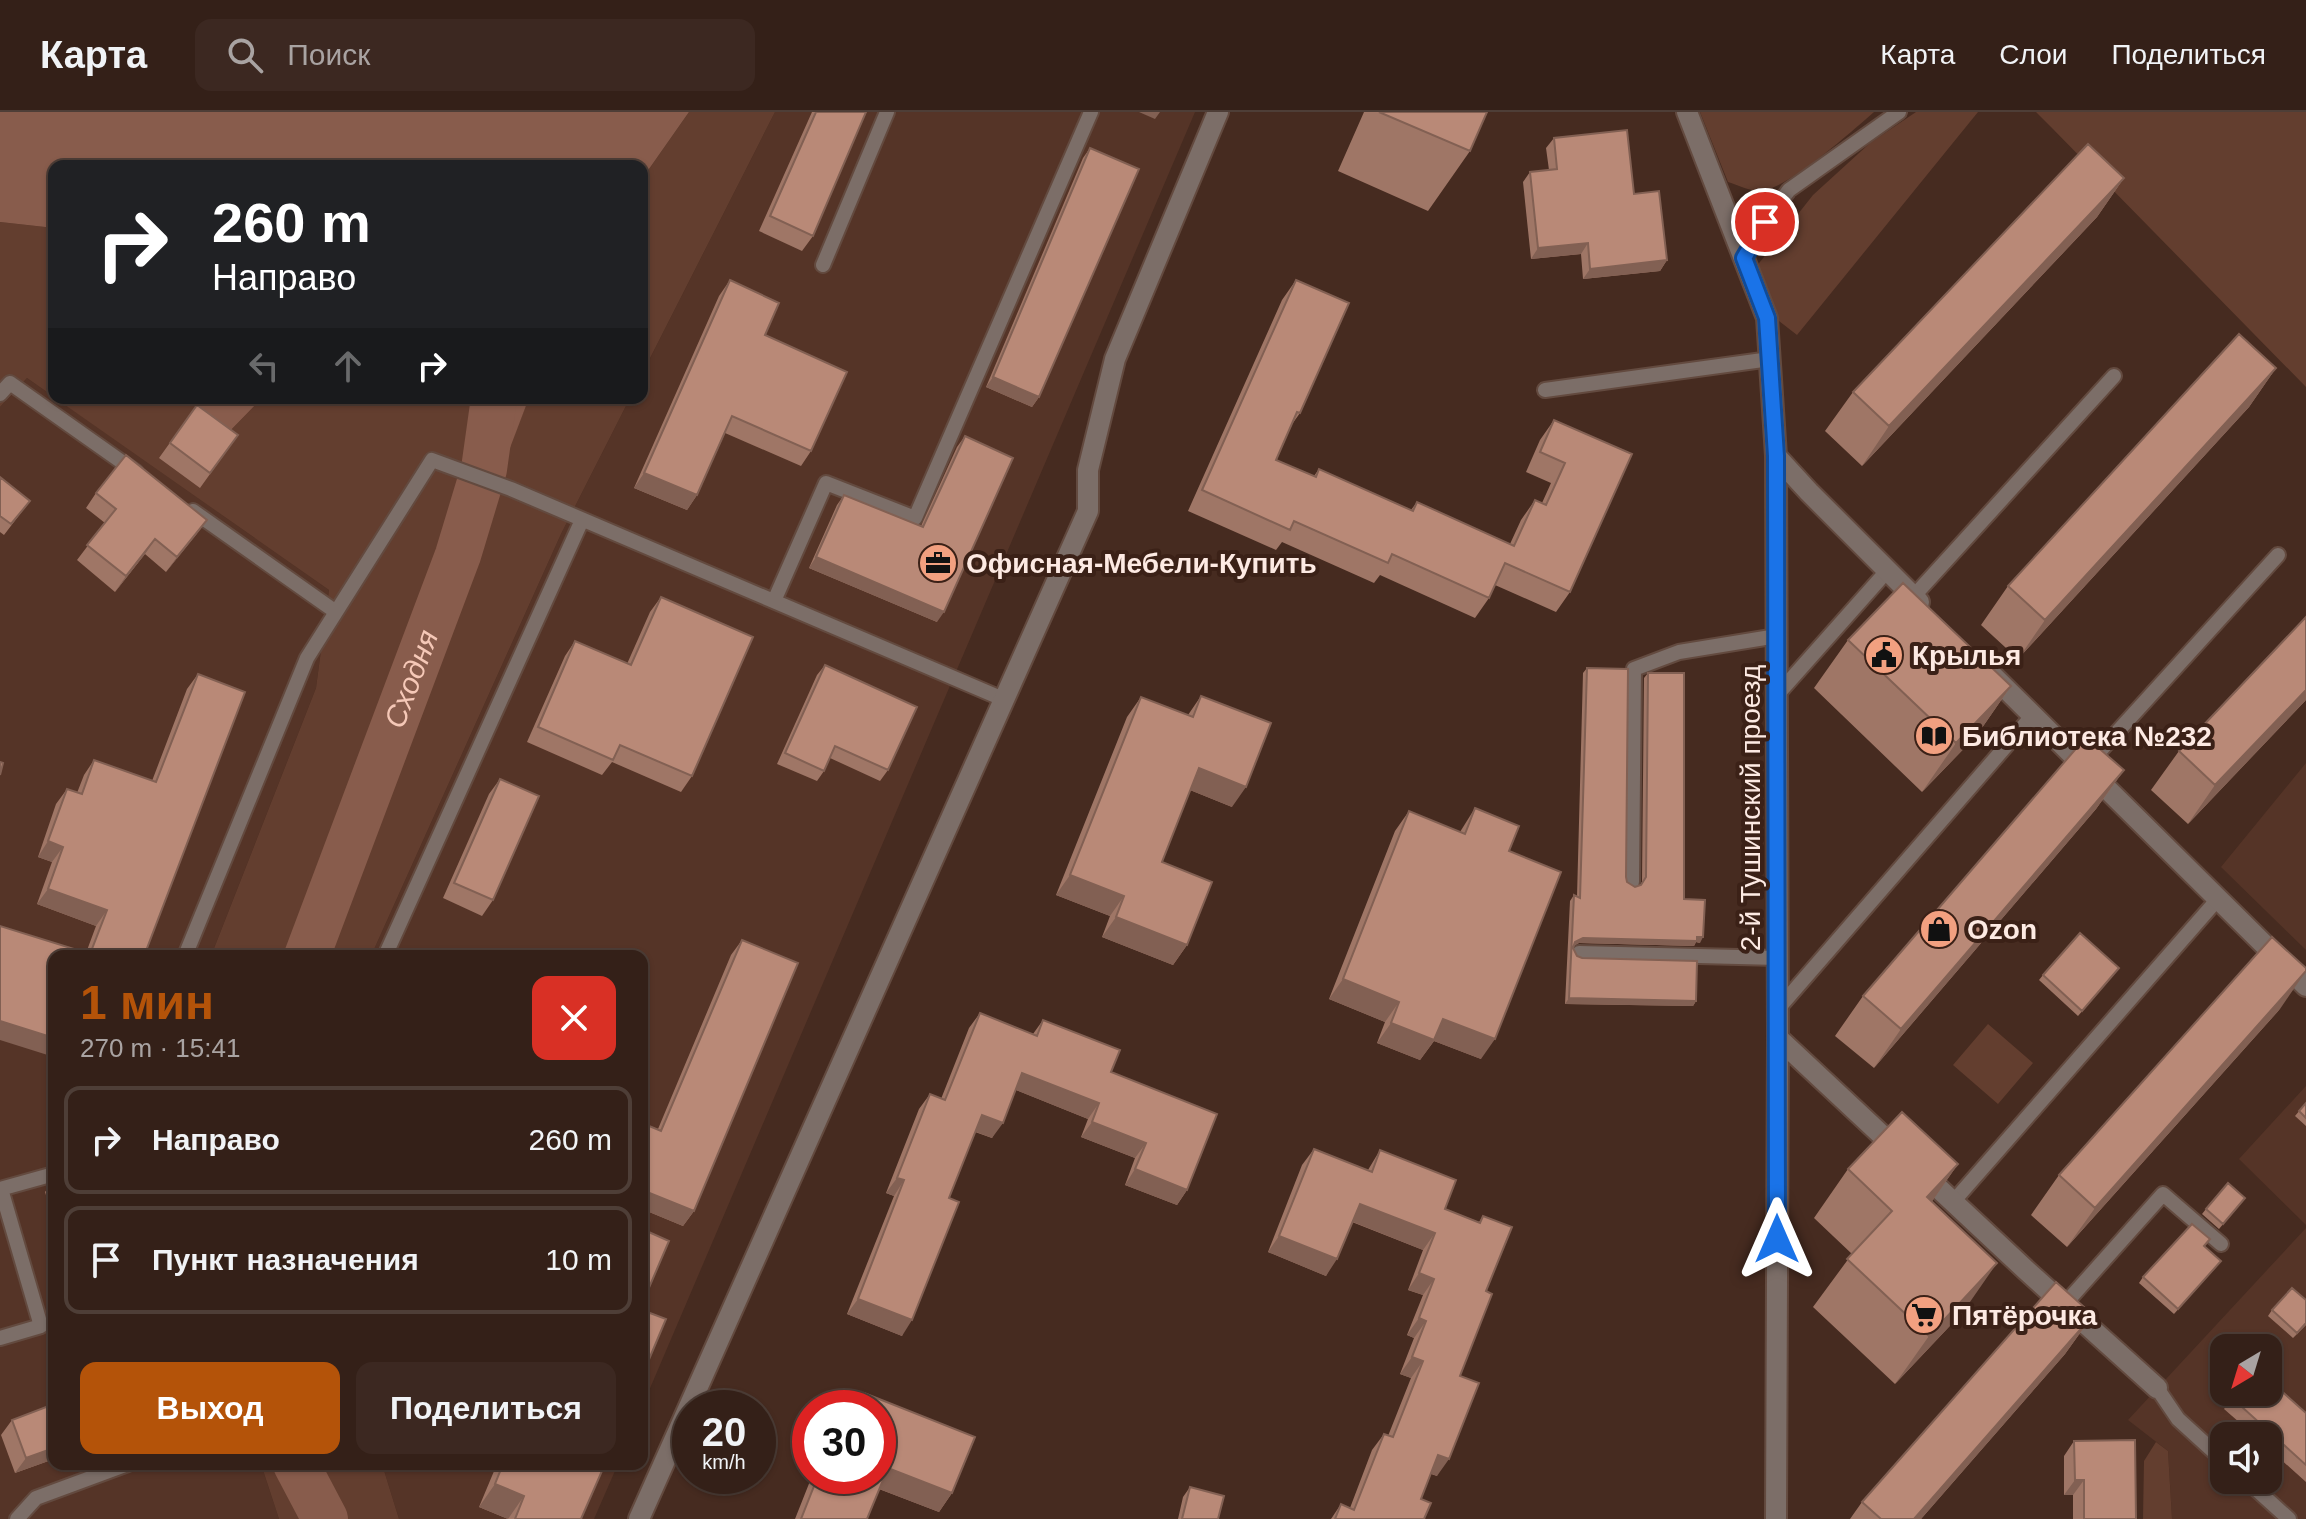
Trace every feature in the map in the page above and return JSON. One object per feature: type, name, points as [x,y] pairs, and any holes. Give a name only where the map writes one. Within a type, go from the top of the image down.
[{"type":"street","points":[[639,1519],[1088,511],[1088,470],[1115,359],[1218,112]]},
{"type":"street","name":"2-й Тушинский проезд","points":[[1687,112],[1767,318],[1770,359],[1776,456],[1777,636],[1776,1519]]},
{"type":"street","points":[[1776,456],[1935,618]]},
{"type":"street","points":[[1978,662],[2306,986]]},
{"type":"street","points":[[1778,1038],[2157,1388]]},
{"type":"lane","points":[[823,265],[887,112]]},
{"type":"lane","points":[[774,601],[826,483],[915,518],[1091,112]]},
{"type":"lane","points":[[1744,258],[1789,190],[1899,112]]},
{"type":"lane","points":[[1545,390],[1770,359]]},
{"type":"lane","points":[[1913,597],[2114,376]]},
{"type":"lane","points":[[0,394],[10,383],[151,482]]},
{"type":"lane","points":[[187,950],[307,658],[432,460],[511,489],[1003,699]]},
{"type":"lane","points":[[177,500],[336,612]]},
{"type":"lane","points":[[388,950],[582,520]]},
{"type":"lane","points":[[2085,768],[2278,555]]},
{"type":"lane","points":[[1777,695],[1887,571]]},
{"type":"lane","points":[[1632,882],[1634,669],[1679,652],[1777,636]]},
{"type":"lane","points":[[1778,1009],[2032,716]]},
{"type":"lane","points":[[1953,1202],[2217,900]]},
{"type":"lane","points":[[1579,953],[1778,958]]},
{"type":"lane","points":[[0,1338],[41,1326],[47,1319],[0,1189],[48,1176]]},
{"type":"lane","points":[[2064,1305],[2163,1194],[2221,1244]]},
{"type":"lane","points":[[2157,1388],[2178,1419],[2210,1448]]},
{"type":"lane","points":[[17,1519],[36,1498],[112,1470]]},
{"type":"lane","points":[[2261,1494],[2289,1519]]},
{"type":"shaded area","points":[[0,112],[689,112],[648,170],[648,160],[48,160],[48,227],[0,222]]},
{"type":"shaded area","points":[[689,112],[775,112],[648,362],[648,170]]},
{"type":"shaded area","points":[[775,112],[1195,112],[648,1393],[648,950],[374,950],[561,534],[627,404],[648,404],[648,362]]},
{"type":"shaded area","points":[[1700,112],[1874,112],[1801,171],[1771,188],[1759,191],[1728,182]]},
{"type":"shaded area","points":[[1916,112],[1978,112],[1797,335],[1775,318],[1756,267],[1813,195],[1870,143]]},
{"type":"shaded area","points":[[2036,112],[2306,112],[2306,387],[2051,127]]},
{"type":"shaded area","points":[[0,222],[48,227],[48,393],[27,378],[0,407]]},
{"type":"shaded area","points":[[27,378],[48,393],[48,404],[64,404],[329,590],[316,688],[213,950],[48,950],[48,1470],[263,1470],[279,1519],[0,1519],[0,407]]},
{"type":"shaded area","points":[[64,404],[197,404],[229,432],[256,404],[478,404],[468,445],[507,453],[527,404],[627,404],[561,534],[374,950],[213,950],[316,688],[329,590]]},
{"type":"shaded area","points":[[197,404],[256,404],[229,432]]},
{"type":"shaded area","points":[[478,404],[527,404],[508,453],[468,445]]},
{"type":"shaded area","points":[[2306,763],[2306,950],[2221,867]]},
{"type":"shaded area","points":[[1988,1024],[2033,1063],[1998,1104],[1953,1065]]},
{"type":"shaded area","points":[[2306,1086],[2306,1225],[2239,1159]]},
{"type":"shaded area","points":[[2306,1228],[2306,1519],[2172,1519],[2168,1451],[2128,1420]]},
{"type":"shaded area","points":[[2156,1442],[2168,1451],[2172,1519],[2143,1519],[2144,1461]]},
{"type":"shaded area","points":[[263,1470],[384,1470],[399,1519],[279,1519]]},
{"type":"shaded area","points":[[384,1470],[615,1470],[594,1519],[399,1519]]},
{"type":"building","points":[[816,112],[866,112],[813,236],[770,216]]},
{"type":"building","points":[[1379,112],[1487,112],[1470,151]]},
{"type":"building","points":[[1627,130],[1634,194],[1659,191],[1667,260],[1590,269],[1588,243],[1538,248],[1530,172],[1557,169],[1554,138]]},
{"type":"building","points":[[2088,144],[2124,178],[1889,426],[1853,392]]},
{"type":"building","points":[[1090,148],[1139,169],[1039,397],[993,377]]},
{"type":"building","points":[[730,280],[779,303],[765,335],[847,372],[811,451],[732,416],[697,495],[644,473]]},
{"type":"building","points":[[1296,280],[1349,303],[1276,460],[1316,477],[1319,469],[1413,511],[1417,502],[1514,546],[1535,500],[1546,505],[1565,463],[1540,452],[1554,420],[1632,454],[1570,592],[1505,563],[1489,598],[1392,554],[1388,563],[1294,521],[1290,530],[1202,490]]},
{"type":"building","points":[[2239,334],[2276,368],[2045,620],[2008,586]]},
{"type":"building","points":[[197,405],[238,435],[210,473],[170,443]]},
{"type":"building","points":[[965,436],[1013,458],[944,612],[816,557],[844,495],[923,527]]},
{"type":"building","points":[[126,455],[207,520],[177,557],[155,539],[126,576],[87,545],[116,509],[96,493]]},
{"type":"building","points":[[0,477],[30,501],[11,524],[0,516]]},
{"type":"building","points":[[1903,583],[2011,686],[1956,743],[1848,640]]},
{"type":"building","points":[[661,597],[753,637],[692,776],[620,745],[613,760],[538,727],[575,641],[631,665]]},
{"type":"building","points":[[2306,617],[2306,690],[2215,785],[2179,751]]},
{"type":"building","points":[[825,665],[917,707],[888,770],[835,746],[824,771],[785,753]]},
{"type":"building","points":[[1587,668],[1628,669],[1626,877],[1627,882],[1635,887],[1641,885],[1646,877],[1648,673],[1684,673],[1684,899],[1705,900],[1703,937],[1697,937],[1697,941],[1583,938],[1575,942],[1573,948],[1582,958],[1697,961],[1696,1001],[1569,998],[1574,895],[1580,898]]},
{"type":"building","points":[[198,674],[245,692],[146,950],[92,950],[107,910],[48,889],[63,847],[48,841],[67,789],[82,794],[94,760],[156,782]]},
{"type":"building","points":[[1201,696],[1271,723],[1246,787],[1199,768],[1162,862],[1212,882],[1187,945],[1116,917],[1124,896],[1070,875],[1141,697],[1193,717]]},
{"type":"building","points":[[2086,737],[2124,770],[1901,1029],[1863,996]]},
{"type":"building","points":[[500,779],[539,796],[493,900],[454,883]]},
{"type":"building","points":[[1475,808],[1519,826],[1509,851],[1561,872],[1495,1039],[1443,1019],[1434,1040],[1391,1023],[1399,1002],[1343,979],[1409,811],[1465,834]]},
{"type":"building","points":[[0,926],[77,950],[48,950],[48,1036],[0,1021]]},
{"type":"building","points":[[2080,933],[2119,968],[2082,1011],[2043,975]]},
{"type":"building","points":[[2272,937],[2306,971],[2095,1208],[2059,1175]]},
{"type":"building","points":[[742,940],[798,963],[694,1211],[648,1192],[648,1126],[661,1131]]},
{"type":"building","points":[[980,1013],[1037,1036],[1043,1020],[1120,1050],[1111,1072],[1217,1114],[1187,1190],[1135,1169],[1146,1143],[1092,1122],[1099,1103],[1022,1073],[1003,1123],[982,1115],[949,1198],[959,1202],[912,1320],[858,1299],[904,1180],[897,1178],[930,1094],[945,1100]]},
{"type":"building","points":[[2306,1103],[2306,1118],[2299,1111]]},
{"type":"building","points":[[1902,1112],[1958,1164],[1927,1197],[1997,1263],[1929,1336],[1847,1259],[1892,1211],[1848,1169]]},
{"type":"building","points":[[1314,1149],[1372,1172],[1380,1150],[1456,1180],[1445,1209],[1480,1223],[1483,1216],[1512,1227],[1486,1291],[1492,1294],[1460,1376],[1479,1383],[1449,1459],[1438,1455],[1421,1499],[1431,1503],[1424,1519],[1335,1519],[1341,1504],[1354,1510],[1384,1434],[1393,1437],[1423,1361],[1412,1357],[1426,1321],[1419,1318],[1434,1279],[1419,1273],[1435,1233],[1360,1204],[1337,1259],[1279,1236]]},
{"type":"building","points":[[2228,1183],[2245,1198],[2223,1224],[2206,1209]]},
{"type":"building","points":[[2192,1224],[2210,1239],[2204,1246],[2221,1261],[2178,1309],[2143,1277]]},
{"type":"building","points":[[648,1232],[669,1241],[648,1290]]},
{"type":"building","points":[[2056,1282],[2093,1315],[1914,1519],[1881,1519],[1862,1502]]},
{"type":"building","points":[[2292,1288],[2306,1300],[2306,1323],[2297,1333],[2272,1310]]},
{"type":"building","points":[[648,1312],[666,1319],[648,1362]]},
{"type":"building","points":[[2282,1392],[2306,1413],[2306,1465],[2282,1443],[2282,1422],[2259,1422],[2241,1406],[2282,1406]]},
{"type":"building","points":[[48,1406],[48,1450],[26,1458],[12,1420]]},
{"type":"building","points":[[896,1406],[975,1437],[952,1493],[896,1471]]},
{"type":"building","points":[[2135,1440],[2136,1519],[2084,1519],[2084,1480],[2075,1480],[2074,1441]]},
{"type":"building","points":[[501,1470],[602,1470],[581,1519],[515,1519],[524,1496],[495,1484]]},
{"type":"building","points":[[1190,1487],[1224,1496],[1218,1519],[1182,1519]]},
{"type":"building","points":[[811,1494],[877,1494],[867,1519],[801,1519]]},
{"type":"waterway","name":"Сходня","points":[[309,950],[458,555],[484,469],[493,404]]},
{"type":"waterway","name":"Сходня","points":[[299,1470],[325,1519]]},
{"type":"place","name":"Офисная-Мебели-Купить","points":[[938,563]]},
{"type":"place","name":"Крылья","points":[[1884,655]]},
{"type":"place","name":"Библиотека №232","points":[[1934,736]]},
{"type":"place","name":"Ozon","points":[[1939,929]]},
{"type":"place","name":"Пятёрочка","points":[[1924,1315]]},
{"type":"route","points":[[1765,222],[1744,258],[1767,318],[1776,456],[1777,1239]]}]
